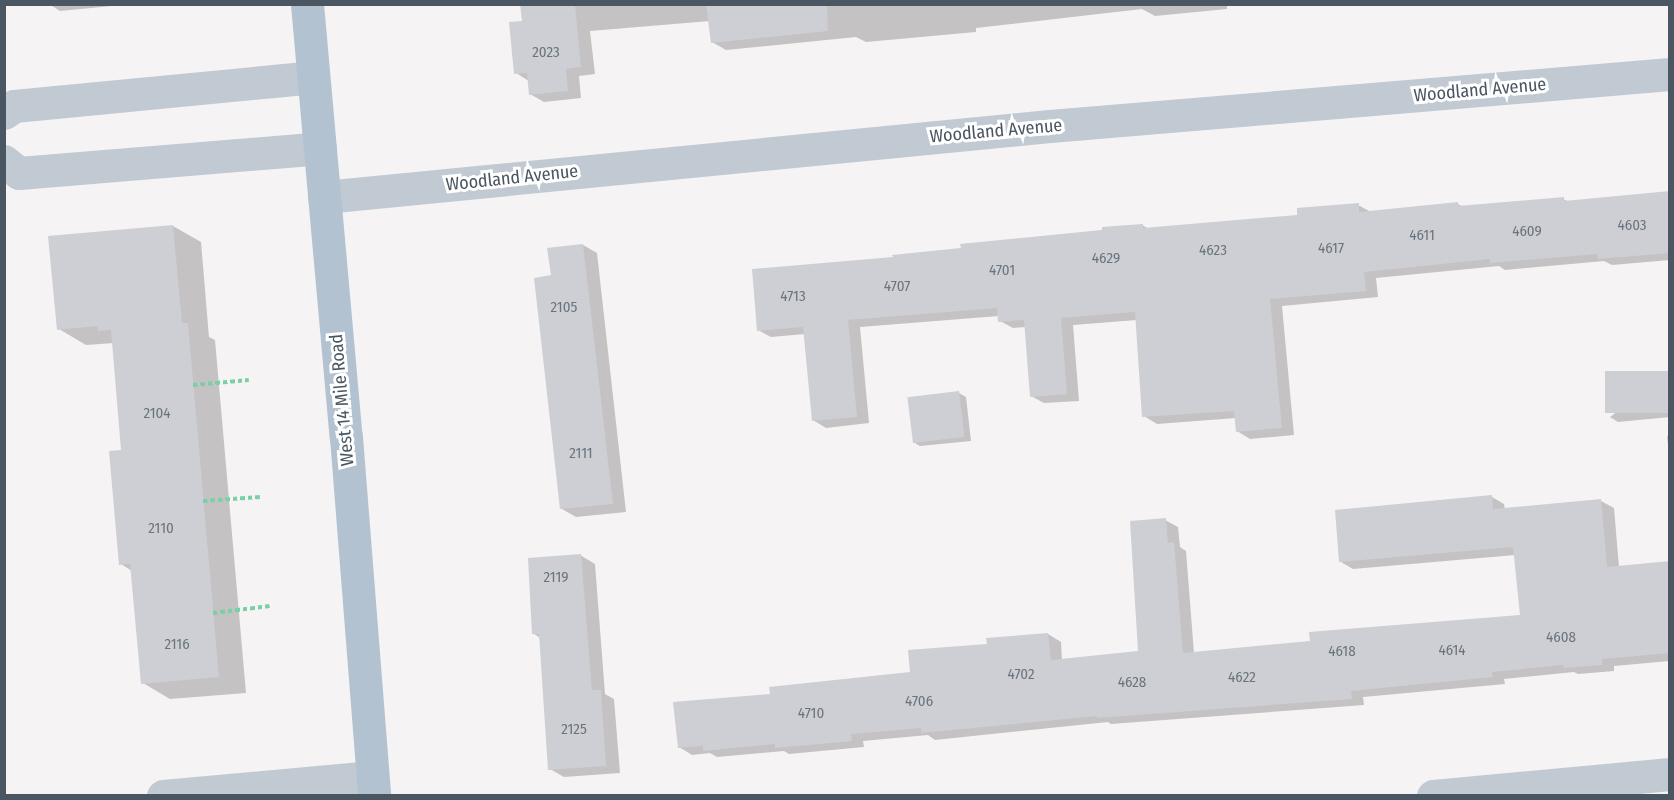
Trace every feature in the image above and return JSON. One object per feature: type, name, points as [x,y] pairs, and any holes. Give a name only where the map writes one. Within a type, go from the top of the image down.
[{"type":"main road","name":"West 14 Mile Road","points":[[307,4],[346,437],[373,786]]},
{"type":"street","name":"Woodland Avenue","points":[[324,197],[1050,126],[1670,74]]},
{"type":"street","points":[[4,113],[14,106],[313,77]]},
{"type":"street","points":[[4,162],[19,173],[320,148]]},
{"type":"street","points":[[1433,795],[1670,774]]},
{"type":"street","points":[[163,795],[373,786]]},
{"type":"path","points":[[193,385],[249,380]]},
{"type":"path","points":[[203,501],[260,497]]},
{"type":"path","points":[[213,613],[270,606]]},
{"type":"building","points":[[520,4],[575,4],[581,67],[566,69],[568,91],[529,95],[527,73],[514,74],[509,22],[522,21]]},
{"type":"building","points":[[706,4],[827,4],[828,31],[711,43]]},
{"type":"building","points":[[1670,191],[1670,253],[1598,259],[1597,254],[1490,263],[1490,259],[1364,272],[1366,291],[1270,299],[1282,428],[1236,432],[1234,411],[1142,417],[1135,312],[1061,318],[1067,394],[1030,397],[1024,320],[998,322],[997,308],[848,320],[857,417],[812,421],[803,327],[757,331],[752,269],[893,257],[892,255],[961,248],[960,244],[1102,230],[1102,227],[1143,224],[1143,228],[1297,215],[1297,208],[1359,203],[1359,212],[1458,202],[1458,206],[1564,197],[1564,201]]},
{"type":"building","points":[[173,225],[182,323],[188,323],[219,677],[141,684],[130,564],[119,565],[109,451],[121,450],[111,330],[98,331],[97,326],[57,330],[48,236]]},
{"type":"building","points":[[583,244],[613,504],[560,509],[534,278],[551,275],[547,248]]},
{"type":"building","points":[[1605,371],[1670,371],[1670,413],[1605,413]]},
{"type":"building","points":[[959,391],[965,437],[913,443],[907,397]]},
{"type":"building","points":[[1492,495],[1493,509],[1601,499],[1607,567],[1670,561],[1670,653],[1602,659],[1602,665],[1564,668],[1563,665],[1492,672],[1493,677],[1351,691],[1352,699],[1097,718],[1097,716],[921,733],[921,728],[851,734],[852,741],[775,748],[775,744],[703,751],[703,746],[678,748],[673,702],[770,694],[769,687],[910,672],[908,650],[987,644],[986,638],[1048,633],[1051,660],[1138,651],[1130,521],[1166,518],[1168,543],[1174,542],[1183,653],[1310,641],[1309,632],[1520,615],[1513,547],[1339,562],[1335,510]]},
{"type":"building","points":[[581,554],[592,690],[601,690],[606,766],[548,770],[539,634],[532,634],[528,558]]}]
